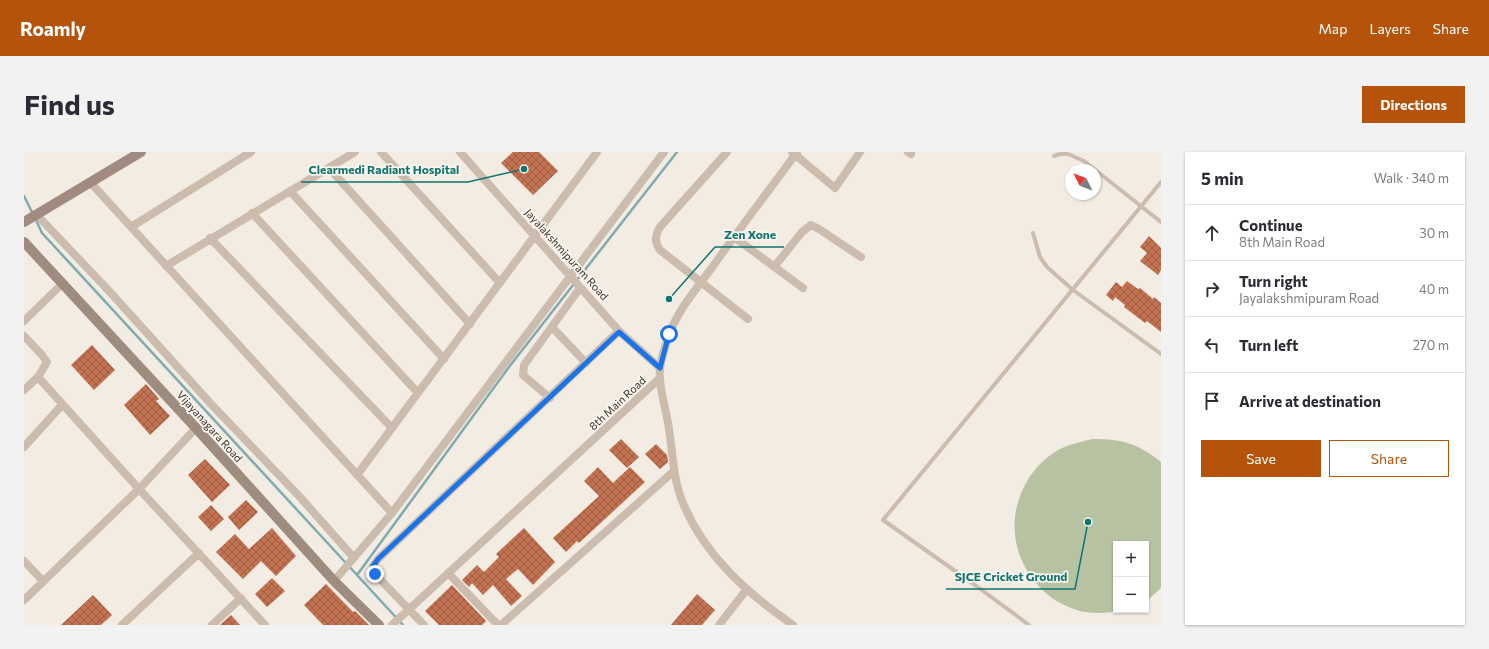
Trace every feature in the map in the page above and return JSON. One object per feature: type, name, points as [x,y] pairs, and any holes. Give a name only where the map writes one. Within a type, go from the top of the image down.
[{"type":"street","points":[[24,222],[141,152]]},
{"type":"street","points":[[131,227],[251,152]]},
{"type":"street","points":[[166,266],[210,238],[355,152]]},
{"type":"street","points":[[381,152],[500,283]]},
{"type":"street","name":"Jayalakshmipuram Road","points":[[460,152],[619,332],[660,368]]},
{"type":"street","points":[[357,475],[597,152]]},
{"type":"street","points":[[334,581],[392,513],[664,152]]},
{"type":"street","points":[[727,152],[660,227],[655,236],[656,244],[660,250],[748,319]]},
{"type":"street","points":[[795,153],[835,188],[860,152]]},
{"type":"street","name":"8th Main Road","points":[[392,625],[660,378],[660,368],[669,334],[677,318],[701,282],[795,153]]},
{"type":"street","points":[[329,168],[470,324]]},
{"type":"street","points":[[90,182],[392,513]]},
{"type":"street","points":[[290,190],[444,359]]},
{"type":"street","points":[[252,214],[418,393]]},
{"type":"street","points":[[37,215],[115,297],[211,404],[299,496],[354,558]]},
{"type":"street","points":[[774,267],[802,232],[811,226],[819,229],[861,257]]},
{"type":"street","points":[[734,237],[803,288]]},
{"type":"street","points":[[210,238],[392,428]]},
{"type":"street","name":"Vijayanagara Road","points":[[24,242],[196,428],[334,581],[379,625]]},
{"type":"street","points":[[24,321],[62,284]]},
{"type":"street","points":[[550,398],[523,375],[522,371],[524,366],[580,288]]},
{"type":"street","points":[[552,327],[586,363]]},
{"type":"street","points":[[424,625],[375,574],[373,566],[378,559],[619,332]]},
{"type":"street","points":[[24,336],[47,362],[38,377],[24,390]]},
{"type":"street","points":[[38,377],[265,625]]},
{"type":"street","points":[[660,378],[669,429],[674,471],[682,502],[696,530],[727,570],[774,612],[793,625]]},
{"type":"street","points":[[24,447],[62,404]]},
{"type":"street","points":[[24,600],[140,489],[196,428]]},
{"type":"street","points":[[501,625],[674,471]]},
{"type":"street","points":[[122,625],[199,553]]},
{"type":"street","points":[[24,561],[43,581]]},
{"type":"street","points":[[448,573],[498,625]]},
{"type":"street","points":[[722,624],[747,589]]},
{"type":"street","points":[[212,625],[241,598]]},
{"type":"lane","points":[[1054,156],[1068,154],[1084,161],[1161,222]]},
{"type":"lane","points":[[1029,625],[975,584],[882,520],[1161,182]]},
{"type":"lane","points":[[1033,233],[1040,258],[1047,267],[1073,290],[1161,354]]},
{"type":"green space","points":[[1093,439],[1121,441],[1137,446],[1161,462],[1161,588],[1149,598],[1149,541],[1113,541],[1113,612],[1090,613],[1074,609],[1055,600],[1031,577],[1023,563],[1018,548],[1015,533],[1015,517],[1018,501],[1025,485],[1043,461],[1058,450]]},
{"type":"building","points":[[513,152],[539,152],[558,171],[533,195],[501,163]]},
{"type":"building","points":[[1149,236],[1161,248],[1161,270],[1158,275],[1140,261],[1147,253],[1140,247]]},
{"type":"building","points":[[1127,281],[1138,289],[1140,288],[1153,299],[1154,297],[1161,303],[1161,332],[1147,321],[1145,323],[1124,307],[1125,305],[1115,297],[1113,301],[1106,295],[1116,282],[1122,287]]},
{"type":"building","points":[[92,345],[115,370],[94,390],[71,365]]},
{"type":"building","points":[[146,384],[159,399],[156,401],[170,416],[150,435],[124,405]]},
{"type":"building","points":[[621,439],[639,457],[627,468],[609,450]]},
{"type":"building","points":[[656,444],[667,455],[668,462],[660,469],[645,454]]},
{"type":"building","points":[[205,459],[230,485],[212,502],[188,475]]},
{"type":"building","points":[[598,467],[613,483],[630,467],[645,482],[579,543],[577,541],[566,552],[553,538],[599,496],[584,481]]},
{"type":"building","points":[[246,500],[258,512],[239,530],[228,517]]},
{"type":"building","points":[[211,505],[224,519],[211,531],[198,517]]},
{"type":"building","points":[[272,528],[296,556],[276,576],[261,561],[243,579],[216,552],[235,534],[249,549]]},
{"type":"building","points":[[524,528],[555,562],[533,585],[518,569],[506,579],[522,596],[511,606],[493,585],[483,595],[472,583],[469,587],[462,580],[477,565],[484,572],[499,557],[496,554]]},
{"type":"building","points":[[272,578],[285,591],[267,607],[255,594]]},
{"type":"building","points":[[326,584],[353,612],[355,611],[369,625],[323,625],[304,605]]},
{"type":"building","points":[[452,585],[486,621],[482,625],[439,625],[425,611]]},
{"type":"building","points":[[697,594],[715,610],[702,625],[671,625]]},
{"type":"building","points":[[93,595],[112,615],[101,625],[61,625]]},
{"type":"building","points":[[231,615],[240,625],[220,625]]},
{"type":"waterway","points":[[403,625],[357,575],[509,367],[677,152]]},
{"type":"waterway","points":[[24,196],[33,214]]},
{"type":"waterway","points":[[35,218],[42,233],[357,575]]},
{"type":"place","name":"Clearmedi Radiant Hospital","points":[[524,169]]},
{"type":"place","name":"Zen Xone","points":[[669,299]]},
{"type":"place","name":"SJCE Cricket Ground","points":[[1088,522]]},
{"type":"route","points":[[375,574],[373,566],[378,559],[619,332],[660,368],[669,334]]}]
